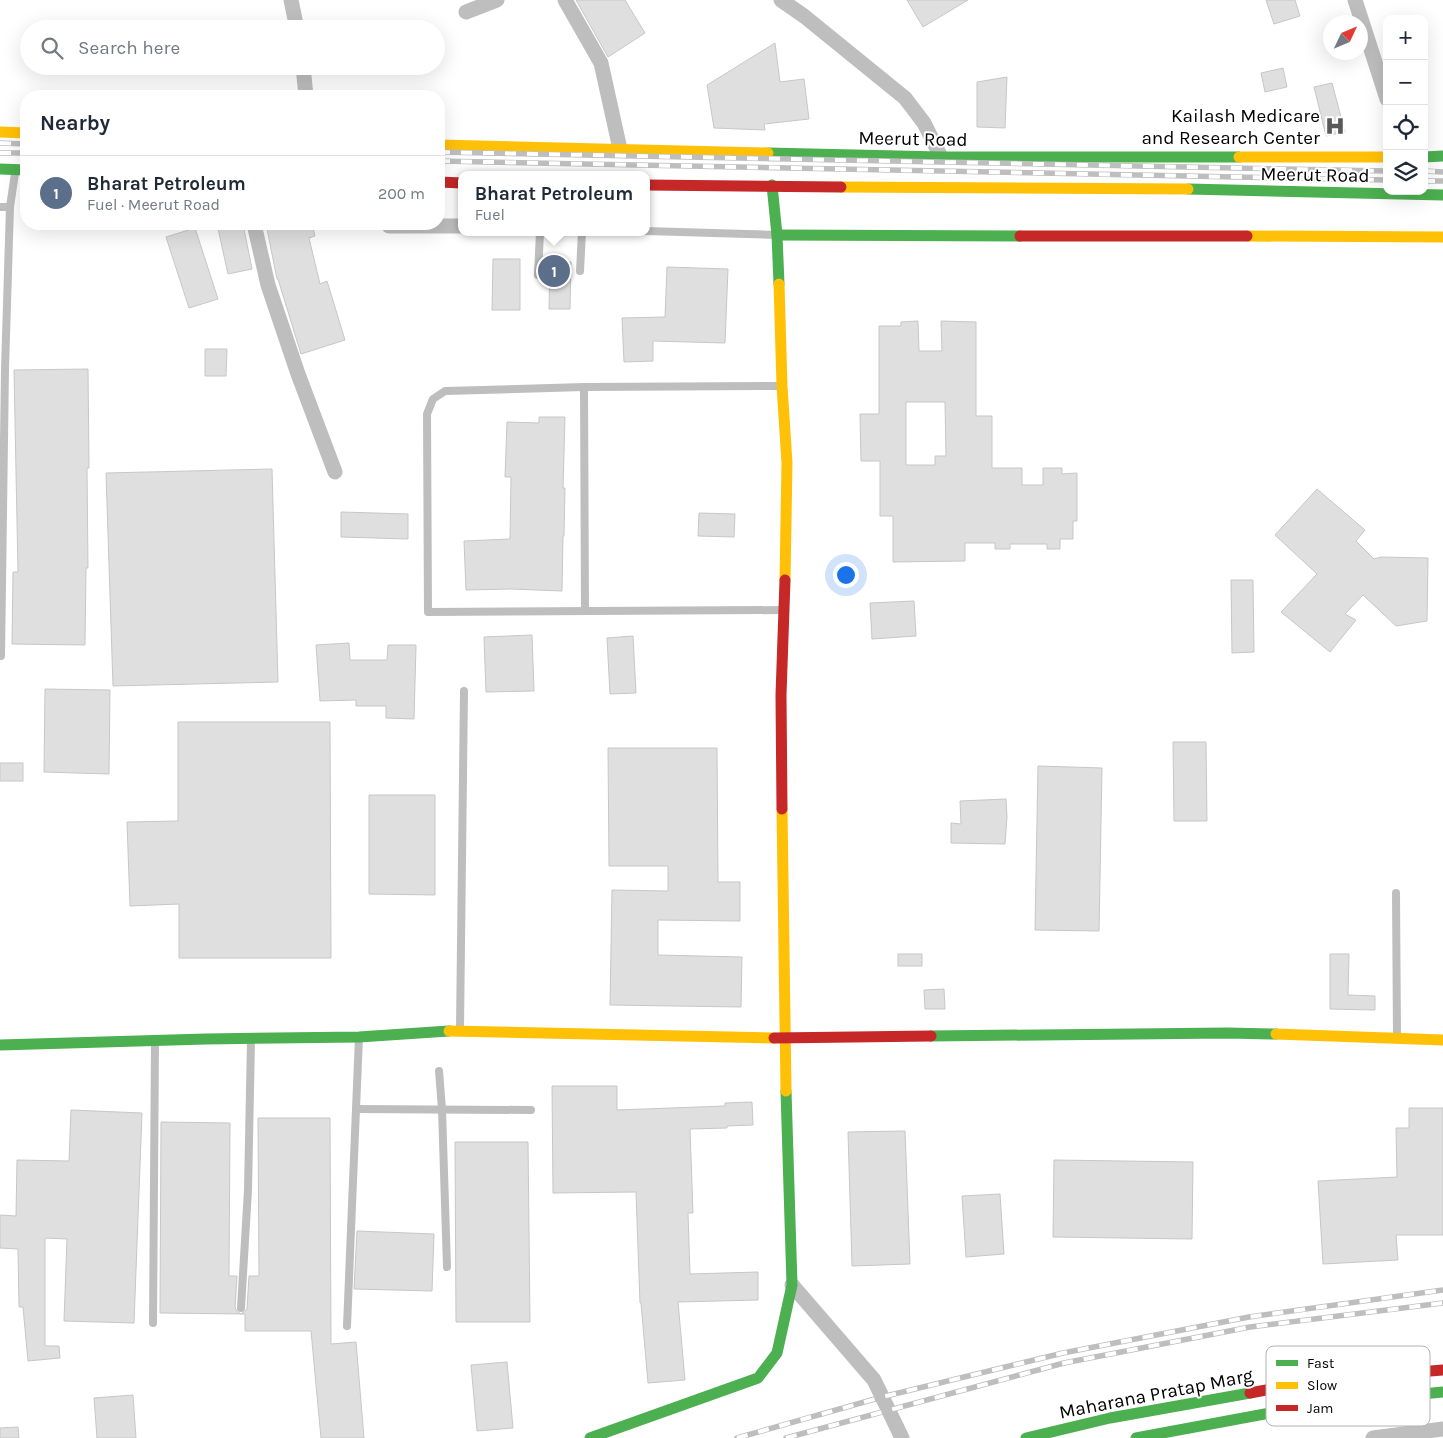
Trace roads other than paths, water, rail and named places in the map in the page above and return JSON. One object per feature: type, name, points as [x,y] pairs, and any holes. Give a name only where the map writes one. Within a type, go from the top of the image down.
[{"type":"street","points":[[291,0],[296,20]]},
{"type":"street","points":[[466,12],[497,0]]},
{"type":"street","points":[[565,0],[601,63],[620,149]]},
{"type":"street","points":[[781,0],[811,21],[905,98],[924,123],[942,156]]},
{"type":"street","points":[[1355,0],[1383,87]]},
{"type":"street","points":[[304,75],[305,90]]},
{"type":"street","points":[[0,132],[20,133]]},
{"type":"street","name":"Meerut Road","points":[[445,145],[620,149],[771,156],[1383,157]]},
{"type":"street","points":[[1428,156],[1443,156]]},
{"type":"street","points":[[0,169],[20,170]]},
{"type":"street","points":[[590,1438],[758,1378],[777,1353],[792,1285],[784,1038],[781,695],[787,463],[782,386],[777,235],[772,181]]},
{"type":"street","name":"Meerut Road","points":[[650,185],[772,181],[1443,195]]},
{"type":"street","points":[[445,182],[458,182]]},
{"type":"street","points":[[445,226],[458,226]]},
{"type":"street","points":[[255,230],[268,285],[298,374],[335,472]]},
{"type":"street","points":[[777,235],[1443,237]]},
{"type":"street","points":[[0,1045],[156,1040],[359,1037],[460,1030],[784,1038],[1228,1034],[1397,1037],[1443,1040]]},
{"type":"street","points":[[792,1285],[874,1380],[902,1438]]},
{"type":"street","name":"Maharana Pratap Marg","points":[[1430,1371],[1443,1370]]},
{"type":"street","name":"Maharana Pratap Marg","points":[[1026,1438],[1110,1418],[1266,1390]]},
{"type":"street","points":[[1430,1393],[1443,1392]]},
{"type":"street","points":[[1136,1438],[1266,1414]]},
{"type":"street","points":[[1374,1438],[1443,1429]]},
{"type":"lane","points":[[0,656],[2,656],[3,314],[10,207],[20,173]]},
{"type":"lane","points":[[0,207],[10,207]]},
{"type":"lane","points":[[650,231],[777,235]]},
{"type":"lane","points":[[538,275],[540,236]]},
{"type":"lane","points":[[580,271],[582,236]]},
{"type":"lane","points":[[782,386],[584,387],[460,389],[445,391],[433,399],[427,414],[428,612],[784,610]]},
{"type":"lane","points":[[584,387],[584,611]]},
{"type":"lane","points":[[460,1030],[464,691]]},
{"type":"lane","points":[[1396,893],[1397,1037]]},
{"type":"lane","points":[[347,1326],[359,1037]]},
{"type":"lane","points":[[241,1308],[248,1190],[250,1038]]},
{"type":"lane","points":[[153,1323],[156,1040]]},
{"type":"lane","points":[[439,1072],[447,1267]]},
{"type":"lane","points":[[356,1109],[531,1110]]},
{"type":"railway","points":[[0,143],[20,144]]},
{"type":"railway","points":[[445,152],[1383,171]]},
{"type":"railway","points":[[0,153],[20,153]]},
{"type":"railway","points":[[445,161],[1383,180]]},
{"type":"railway","points":[[1428,171],[1443,172]]},
{"type":"railway","points":[[1428,181],[1443,181]]},
{"type":"railway","points":[[737,1438],[882,1397],[1063,1353],[1249,1317],[1443,1290]]},
{"type":"railway","points":[[786,1438],[1064,1363],[1250,1327],[1443,1303]]},
{"type":"place","name":"Kailash Medicare and Research Center","points":[[1335,126]]},
{"type":"place","name":"Bharat Petroleum","points":[[554,271]]}]
